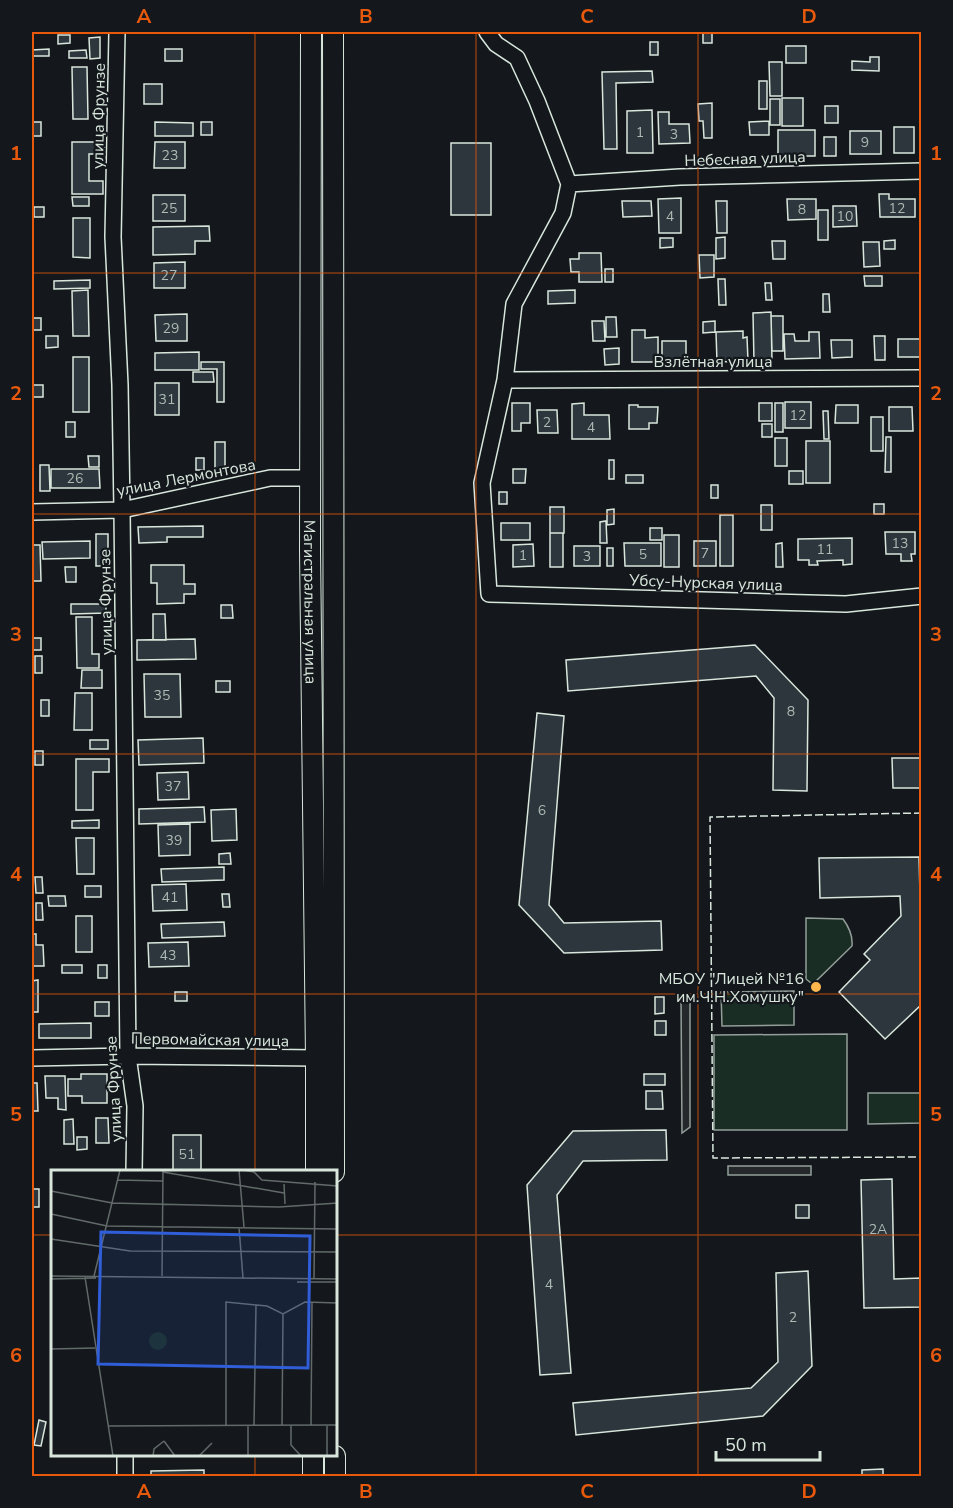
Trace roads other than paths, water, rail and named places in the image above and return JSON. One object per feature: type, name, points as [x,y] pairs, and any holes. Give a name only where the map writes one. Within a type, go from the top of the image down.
[{"type":"main road","name":"Магистральная улица","points":[[310,32],[310,550],[316,1170]]},
{"type":"main road","name":"Магистральная улица","points":[[333,32],[334,1170]]},
{"type":"main road","points":[[313,1457],[313,1476]]},
{"type":"main road","points":[[335,1457],[335,1476]]},
{"type":"street","name":"улица Фрунзе","points":[[117,32],[113,237],[123,510],[128,1056],[135,1106],[134,1170]]},
{"type":"street","points":[[488,32],[496,44],[516,58],[537,100],[569,184],[563,213],[514,304],[505,380]]},
{"type":"street","name":"Небесная улица","points":[[569,184],[680,177],[921,171]]},
{"type":"street","name":"Взлётная улица","points":[[505,380],[921,378]]},
{"type":"street","name":"Убсу-Нурская улица","points":[[505,380],[482,483],[489,594],[846,604],[921,596]]},
{"type":"street","name":"улица Лермонтова","points":[[32,512],[123,510],[270,478],[311,478]]},
{"type":"street","name":"Первомайская улица","points":[[32,1058],[128,1056],[316,1058]]},
{"type":"street","points":[[125,1457],[125,1476]]},
{"type":"place","name":"МБОУ \"Лицей №16 им.Ч.Н.Хомушку\"","points":[[816,987]]}]
